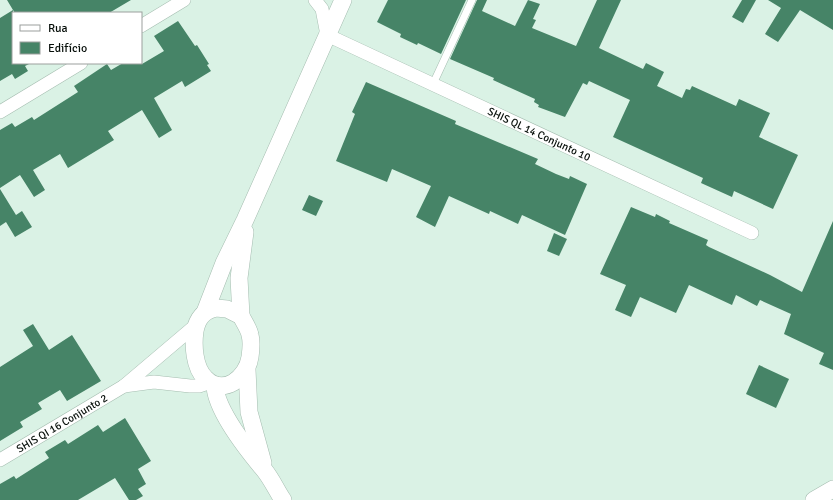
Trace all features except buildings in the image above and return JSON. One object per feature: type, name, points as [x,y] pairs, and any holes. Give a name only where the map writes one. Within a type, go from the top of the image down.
[{"type":"street","points":[[142,25],[184,0]]},
{"type":"street","points":[[315,0],[322,9],[327,35]]},
{"type":"street","points":[[245,220],[239,272],[241,316],[251,340],[250,362],[243,376],[233,384],[213,383],[203,377],[194,349],[201,318],[224,262],[245,220],[343,0]]},
{"type":"street","name":"SHIS QL 14 Conjunto 10","points":[[327,35],[752,233]]},
{"type":"street","points":[[0,112],[79,64]]},
{"type":"street","points":[[201,318],[216,308],[227,309],[241,316]]},
{"type":"street","name":"SHIS QI 16 Conjunto 2","points":[[0,460],[124,386],[201,318]]},
{"type":"street","points":[[247,370],[249,412],[265,471]]},
{"type":"street","name":"SHIS QI 16 Conjunto 2","points":[[124,386],[154,382],[190,386],[213,383]]},
{"type":"street","points":[[213,383],[225,414],[254,460],[265,471],[283,500]]},
{"type":"street","points":[[814,500],[833,489]]},
{"type":"lane","points":[[433,84],[472,0]]}]
